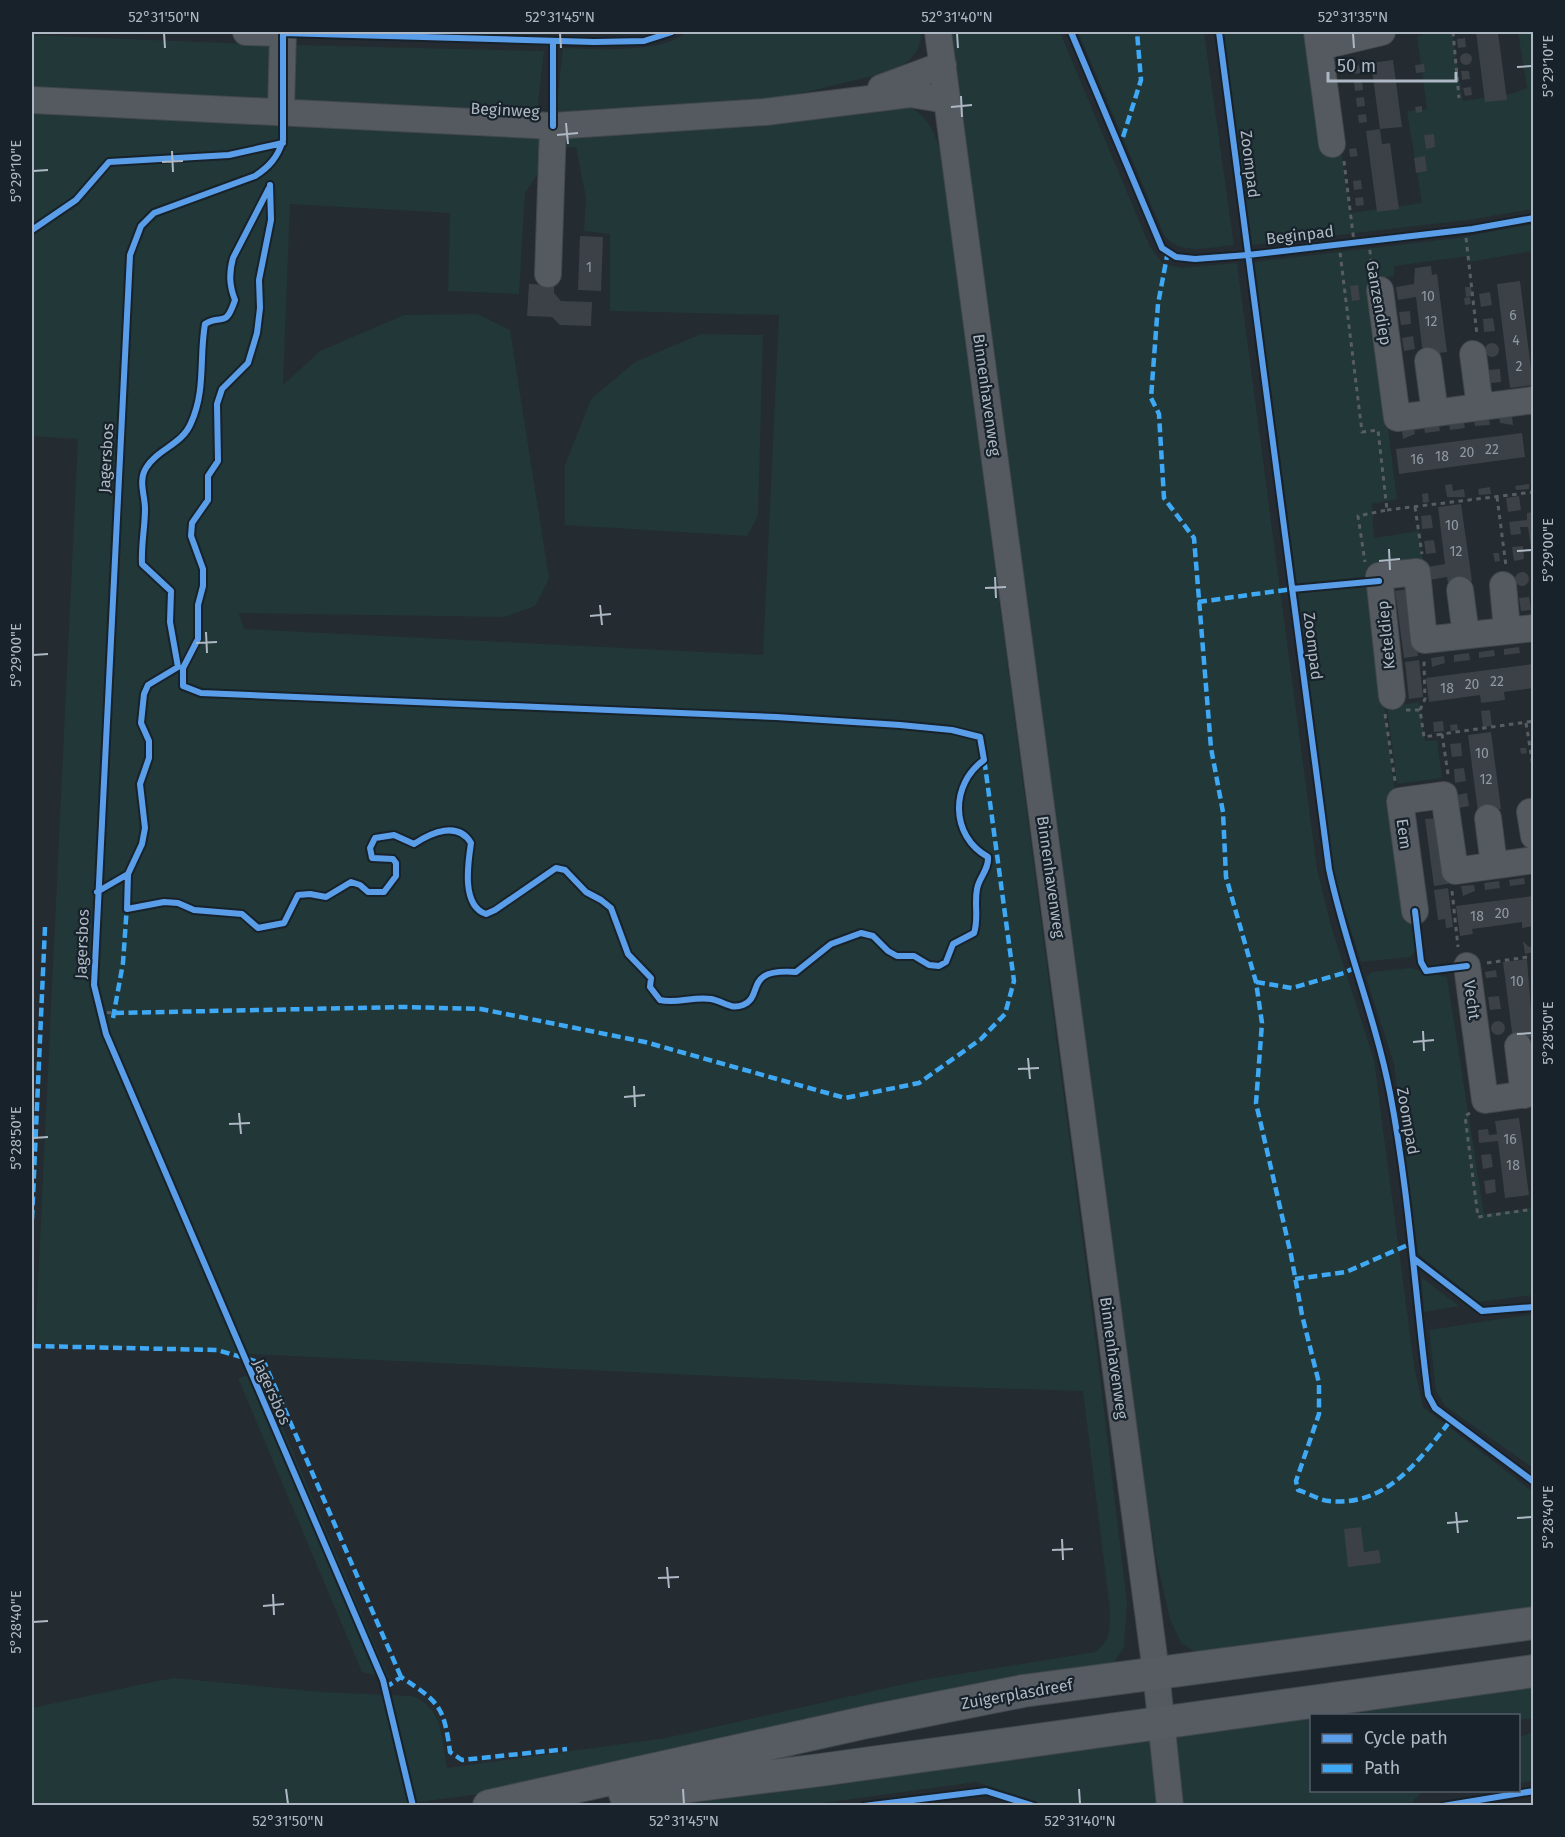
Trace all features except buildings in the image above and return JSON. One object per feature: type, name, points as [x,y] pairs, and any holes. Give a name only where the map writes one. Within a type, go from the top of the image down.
[{"type":"main road","name":"Zuigerplasdreef","points":[[498,1804],[867,1722],[1023,1691],[1533,1623]]},
{"type":"main road","name":"Zuigerplasdreef","points":[[498,1804],[570,1801],[798,1773],[1533,1671]]},
{"type":"street","points":[[246,32],[283,32],[281,111]]},
{"type":"street","name":"Binnenhavenweg","points":[[938,32],[1161,1722]]},
{"type":"street","points":[[1332,144],[1318,39],[1382,32]]},
{"type":"street","name":"Beginweg","points":[[835,102],[907,80],[943,65]]},
{"type":"street","name":"Beginweg","points":[[32,100],[553,126],[765,112],[910,94],[947,100]]},
{"type":"street","name":"Beginweg","points":[[548,274],[553,126]]},
{"type":"street","name":"Ganzendiep","points":[[1380,290],[1397,418],[1533,400]]},
{"type":"street","points":[[1473,354],[1480,407]]},
{"type":"street","points":[[1428,361],[1435,413]]},
{"type":"street","points":[[1417,572],[1424,640],[1533,628]]},
{"type":"street","name":"Keteldiep","points":[[1392,696],[1374,581],[1379,576],[1417,572]]},
{"type":"street","points":[[1503,585],[1507,630]]},
{"type":"street","points":[[1460,590],[1466,635]]},
{"type":"street","points":[[1444,795],[1455,871],[1533,860]]},
{"type":"street","name":"Eem","points":[[1415,911],[1400,801],[1444,795]]},
{"type":"street","points":[[1488,818],[1494,865]]},
{"type":"street","name":"Vecht","points":[[1464,966],[1485,1100]]},
{"type":"street","points":[[1485,1100],[1529,1094],[1518,1046]]},
{"type":"street","points":[[1161,1722],[1170,1806]]},
{"type":"path","points":[[1453,32],[1459,98]]},
{"type":"path","points":[[1332,144],[1343,150],[1354,242]]},
{"type":"path","points":[[1454,231],[1468,229],[1478,347],[1473,354]]},
{"type":"path","points":[[1339,244],[1362,432],[1378,430],[1387,510]]},
{"type":"path","points":[[1374,581],[1358,516],[1387,510],[1533,492]]},
{"type":"path","points":[[1497,496],[1507,575],[1503,585]]},
{"type":"path","points":[[1415,507],[1423,560],[1417,572]]},
{"type":"path","points":[[1424,640],[1425,699],[1420,710],[1424,737],[1533,722]]},
{"type":"path","points":[[1400,801],[1393,774],[1383,698],[1392,696],[1407,711],[1420,710]]},
{"type":"path","points":[[1526,723],[1533,772]]},
{"type":"path","points":[[1442,734],[1449,782],[1444,795]]},
{"type":"path","points":[[1455,871],[1451,883],[1464,966]]},
{"type":"path","points":[[97,1003],[102,1023]]},
{"type":"path","points":[[98,1012],[114,1013]]},
{"type":"path","points":[[1485,1100],[1465,1116],[1478,1217],[1533,1209]]},
{"type":"path","points":[[1522,1793],[1532,1791],[1533,1806]]},
{"type":"green space","points":[[687,32],[921,32],[921,39],[913,56],[893,71],[774,100],[658,111],[556,113],[563,48],[645,47],[676,39]]},
{"type":"green space","points":[[949,32],[1060,32],[1150,247],[1163,264],[1182,268],[1237,263],[1317,869],[1332,929],[1374,1060],[1414,1365],[1423,1407],[1533,1492],[1533,1615],[1198,1654],[1181,1643],[1170,1619],[1157,1563],[1133,1413]]},
{"type":"green space","points":[[1078,32],[1204,32],[1234,245],[1206,249],[1187,248],[1178,246],[1164,235]]},
{"type":"green space","points":[[1222,32],[1305,32],[1321,153],[1341,151],[1350,213],[1422,203],[1407,111],[1427,109],[1417,36],[1432,32],[1452,32],[1463,101],[1511,94],[1527,88],[1518,32],[1533,32],[1533,209],[1468,220],[1252,245]]},
{"type":"green space","points":[[32,35],[273,45],[272,101],[32,91]]},
{"type":"green space","points":[[295,45],[544,51],[537,113],[293,102]]},
{"type":"green space","points":[[890,106],[908,107],[916,111],[927,121],[934,134],[941,155],[1094,1327],[1127,1602],[1124,1647],[1111,1667],[569,1782],[397,1805],[32,1805],[32,1708],[174,1678],[321,1692],[412,1696],[430,1708],[436,1717],[440,1726],[447,1768],[666,1738],[922,1680],[1095,1652],[1107,1639],[1110,1610],[1083,1391],[930,1386],[35,1344],[78,439],[32,436],[32,109],[421,129]],"holes":[[[576,147],[586,198],[584,231],[610,234],[610,311],[779,315],[763,655],[244,629],[239,613],[504,617],[535,606],[549,578],[510,330],[477,314],[404,315],[320,351],[283,385],[290,204],[450,213],[448,291],[519,294],[525,193],[537,175],[542,149]]]},
{"type":"green space","points":[[1533,224],[1533,251],[1469,262],[1468,256],[1394,266],[1394,276],[1369,280],[1397,499],[1372,504],[1374,538],[1419,531],[1424,569],[1297,585],[1254,262],[1457,238]]},
{"type":"green space","points":[[701,334],[763,335],[758,516],[747,536],[565,525],[565,465],[591,399],[635,362]]},
{"type":"green space","points":[[1369,583],[1415,951],[1411,957],[1361,962],[1334,877],[1298,593]]},
{"type":"green space","points":[[1419,702],[1425,741],[1437,740],[1442,778],[1397,784],[1387,707]]},
{"type":"green space","points":[[1410,968],[1447,977],[1484,1214],[1533,1208],[1533,1295],[1479,1302],[1418,1254],[1394,1064],[1366,977],[1372,972]]},
{"type":"green space","points":[[1421,1277],[1459,1306],[1424,1312]]},
{"type":"green space","points":[[1534,1314],[1533,1468],[1445,1406],[1436,1391],[1429,1330]]},
{"type":"green space","points":[[259,1372],[389,1678],[362,1672],[238,1378]]},
{"type":"green space","points":[[1533,1682],[1533,1718],[1520,1720],[1520,1714],[1310,1714],[1310,1792],[1421,1792],[1410,1805],[1045,1805],[976,1782],[801,1806],[583,1806]]},
{"type":"green space","points":[[1533,1732],[1533,1781],[1520,1783],[1520,1737]]},
{"type":"marked path","points":[[1123,137],[1141,80],[1137,32]]},
{"type":"marked path","points":[[1168,251],[1158,304],[1151,398],[1159,414],[1164,498],[1194,538],[1211,748],[1223,812],[1226,877],[1256,982],[1262,1023],[1256,1103],[1319,1383],[1319,1414],[1296,1481],[1298,1490],[1329,1501],[1350,1501],[1385,1489],[1414,1465],[1451,1420]]},
{"type":"marked path","points":[[1198,602],[1292,589]]},
{"type":"marked path","points":[[115,1013],[404,1007],[481,1009],[645,1042],[845,1098],[919,1083],[981,1039],[1005,1014],[1014,981],[984,758]]},
{"type":"marked path","points":[[113,1018],[123,963],[127,905]]},
{"type":"marked path","points":[[32,1219],[45,927]]},
{"type":"marked path","points":[[1256,982],[1292,988],[1344,973],[1356,967]]},
{"type":"marked path","points":[[1295,1279],[1346,1272],[1410,1244]]},
{"type":"marked path","points":[[32,1346],[217,1350],[265,1364],[401,1677]]},
{"type":"marked path","points":[[385,1688],[401,1677],[432,1700],[442,1715],[450,1752],[462,1760],[567,1749]]},
{"type":"cycle path","name":"Jagersbos","points":[[283,32],[283,140],[276,156],[255,176],[154,213],[141,226],[130,255],[94,985],[106,1034],[383,1680],[413,1806]]},
{"type":"cycle path","points":[[283,33],[594,42],[644,41],[672,32]]},
{"type":"cycle path","name":"Beginpad","points":[[1071,32],[1162,248],[1176,257],[1195,259],[1248,255],[1472,229],[1534,218]]},
{"type":"cycle path","name":"Zoompad","points":[[1219,32],[1329,869],[1384,1064],[1397,1130],[1428,1395],[1435,1408],[1534,1482]]},
{"type":"cycle path","points":[[553,41],[553,126]]},
{"type":"cycle path","points":[[32,230],[76,200],[109,162],[229,155],[283,143]]},
{"type":"cycle path","points":[[128,874],[127,909],[164,902],[178,903],[194,910],[242,914],[258,928],[284,923],[298,895],[310,894],[326,897],[351,882],[360,885],[368,892],[384,892],[396,876],[396,863],[393,859],[372,858],[370,848],[375,838],[394,835],[414,844],[437,833],[452,830],[466,836],[471,843],[469,893],[478,909],[486,914],[556,868],[565,870],[586,892],[611,908],[628,954],[651,978],[650,987],[660,1000],[705,998],[734,1006],[743,1005],[749,1001],[761,978],[779,972],[796,972],[831,944],[861,933],[873,936],[888,951],[897,956],[914,956],[929,965],[939,966],[946,962],[953,944],[974,933],[977,889],[987,866],[988,857],[976,848],[967,836],[961,823],[959,810],[960,796],[965,782],[984,760],[980,737],[952,730],[776,717],[201,693],[183,686],[183,668],[198,639],[198,605],[203,586],[203,569],[191,536],[192,523],[208,500],[208,476],[218,461],[217,404],[222,389],[248,363],[257,333],[260,308],[259,280],[271,220],[270,185]]},
{"type":"cycle path","points":[[97,892],[128,874],[142,844],[145,828],[140,784],[149,758],[149,741],[141,723],[144,694],[148,685],[178,667],[170,622],[171,591],[142,564],[144,473],[156,456],[182,437],[191,423],[199,398],[205,324],[226,318],[232,309],[235,300],[230,279],[233,258],[269,188]]},
{"type":"cycle path","points":[[1292,589],[1379,581]]},
{"type":"cycle path","points":[[1415,911],[1421,962],[1426,971],[1467,966]]},
{"type":"cycle path","points":[[1413,1258],[1482,1311],[1534,1307]]},
{"type":"cycle path","points":[[864,1806],[986,1791],[1034,1806]]},
{"type":"cycle path","points":[[1443,1806],[1534,1791]]}]
